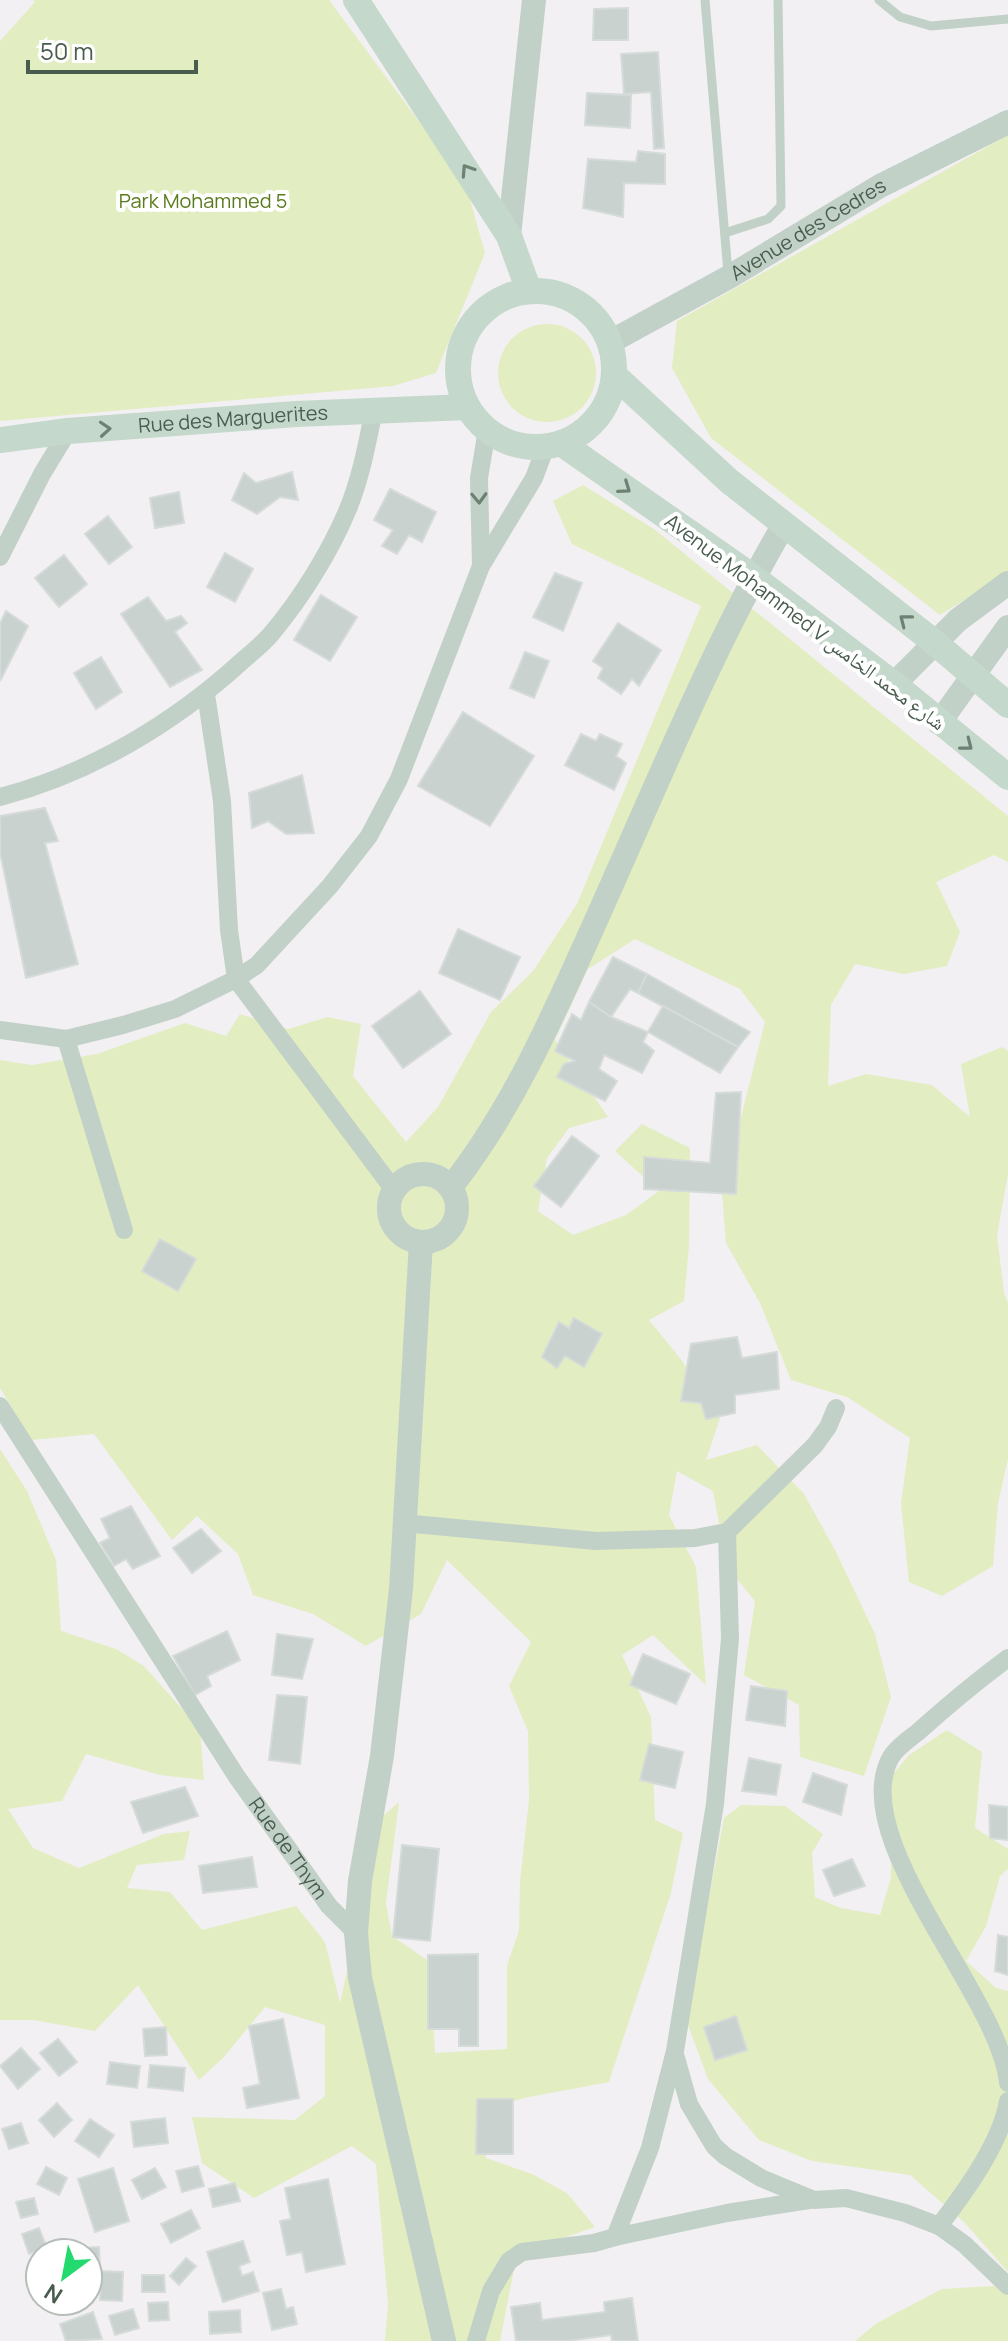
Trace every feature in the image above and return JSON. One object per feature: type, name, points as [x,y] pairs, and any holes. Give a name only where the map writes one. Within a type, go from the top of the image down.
[{"type":"main road","points":[[356,0],[509,236],[529,291]]},
{"type":"main road","points":[[529,291],[546,291],[578,302],[591,313],[610,342],[614,375],[611,393],[598,417],[578,435],[554,445],[515,444],[487,430],[467,407],[458,377],[461,346],[466,332],[486,308],[499,299],[529,291]]},
{"type":"main road","points":[[614,375],[724,477],[934,642],[1008,705]]},
{"type":"main road","name":"Rue des Marguerites","points":[[0,440],[68,431],[374,410],[467,407]]},
{"type":"main road","name":"Avenue Mohammed V شارع محمد الخامس","points":[[554,445],[753,577],[894,684],[1008,777]]},
{"type":"street","points":[[509,236],[534,0]]},
{"type":"street","name":"Avenue des Cedres","points":[[610,342],[729,277],[880,186],[1008,122]]},
{"type":"street","points":[[0,797],[82,768],[136,740],[206,694],[271,634],[330,545],[348,511],[362,472],[374,410]]},
{"type":"street","points":[[481,566],[479,478],[487,430]]},
{"type":"street","points":[[0,557],[42,474],[68,431]]},
{"type":"street","points":[[0,1030],[66,1039],[175,1009],[236,979],[257,965],[330,886],[369,836],[399,779],[481,566],[554,445]]},
{"type":"street","points":[[451,1187],[481,1146],[539,1044],[753,577],[783,526]]},
{"type":"street","points":[[894,684],[958,620],[1008,583]]},
{"type":"street","points":[[939,723],[1008,627]]},
{"type":"street","points":[[206,694],[222,801],[229,930],[236,979],[394,1190]]},
{"type":"street","points":[[66,1039],[124,1230]]},
{"type":"street","points":[[428,1174],[441,1178],[451,1187],[457,1212],[445,1234],[433,1241],[421,1242],[407,1238],[397,1229],[390,1217],[389,1203],[394,1190],[403,1180],[428,1174]]},
{"type":"street","points":[[421,1242],[401,1589],[392,1680],[360,1881],[356,1933],[360,1978],[444,2341]]},
{"type":"street","name":"Rue de Thym","points":[[0,1406],[237,1777],[313,1884],[356,1933]]},
{"type":"street","points":[[403,1523],[596,1541],[695,1538],[727,1532],[815,1445],[828,1427],[836,1408]]},
{"type":"street","points":[[615,2237],[650,2148],[675,2051],[715,1804],[730,1639],[727,1532]]},
{"type":"street","points":[[1008,1658],[893,1753],[886,1767],[883,1786],[892,1837],[913,1890],[978,2001],[1004,2056],[1008,2083]]},
{"type":"street","points":[[675,2051],[689,2104],[714,2146],[761,2178],[814,2200]]},
{"type":"street","points":[[939,2226],[980,2166],[1005,2118],[1008,2101]]},
{"type":"street","points":[[476,2341],[491,2291],[509,2261],[522,2252],[594,2243],[763,2206],[814,2200],[846,2198],[905,2213],[939,2226],[975,2254],[1008,2286]]},
{"type":"lane","points":[[705,0],[729,277]]},
{"type":"lane","points":[[725,233],[768,219],[781,206],[778,0]]},
{"type":"lane","points":[[879,0],[900,17],[931,26],[1008,19]]},
{"type":"green space","name":"Park Mohammed 5","points":[[33,0],[329,0],[466,185],[485,253],[436,373],[393,386],[0,421],[0,41],[35,2]]},
{"type":"green space","points":[[1008,135],[1008,573],[940,615],[711,438],[672,368],[677,321]]},
{"type":"green space","points":[[547,324],[566,328],[582,338],[592,354],[596,373],[592,392],[582,408],[566,418],[547,422],[528,418],[512,408],[502,392],[498,373],[502,354],[512,338],[528,328]]},
{"type":"green space","points":[[583,485],[654,529],[1008,816],[1008,862],[994,855],[936,882],[960,932],[947,966],[904,974],[855,964],[831,1005],[828,1086],[866,1074],[932,1085],[970,1117],[961,1064],[1002,1047],[1008,1051],[1008,1174],[997,1235],[1008,1303],[1008,1459],[998,1503],[993,1566],[942,1596],[909,1582],[901,1503],[910,1438],[847,1397],[791,1380],[760,1303],[726,1243],[722,1193],[765,1022],[740,989],[635,939],[588,969],[555,1040],[608,1117],[569,1128],[547,1158],[538,1211],[573,1235],[626,1215],[659,1191],[615,1151],[642,1124],[690,1148],[689,1246],[684,1301],[649,1320],[680,1358],[720,1418],[706,1460],[757,1445],[804,1494],[875,1634],[891,1697],[864,1776],[800,1757],[799,1705],[744,1675],[755,1601],[727,1567],[713,1491],[677,1471],[669,1515],[696,1567],[706,1685],[653,1635],[622,1655],[651,1717],[655,1820],[683,1833],[671,1893],[609,2082],[524,2098],[484,2111],[486,2158],[532,2174],[567,2193],[595,2227],[517,2254],[500,2341],[385,2341],[388,2305],[376,2164],[352,2146],[254,2198],[202,2163],[192,2117],[295,2120],[325,2096],[325,2025],[265,2007],[223,2058],[199,2080],[138,1985],[95,2031],[33,2020],[0,2020],[0,1449],[27,1491],[56,1560],[61,1631],[116,1649],[144,1666],[200,1729],[204,1780],[160,1775],[86,1754],[62,1801],[8,1809],[33,1848],[79,1868],[164,1834],[190,1831],[184,1860],[137,1865],[127,1888],[170,1892],[202,1930],[296,1906],[325,1942],[340,2003],[376,1822],[399,1802],[386,1903],[392,1936],[430,1962],[435,2053],[507,2049],[507,1965],[519,1931],[520,1882],[529,1799],[528,1731],[509,1686],[531,1642],[447,1560],[421,1614],[366,1646],[313,1614],[253,1595],[238,1554],[197,1516],[172,1540],[94,1434],[31,1440],[0,1388],[0,1060],[32,1065],[97,1054],[185,1023],[226,1036],[240,1014],[288,1029],[328,1017],[361,1024],[353,1076],[406,1142],[438,1107],[491,1012],[533,971],[577,904],[701,606],[572,544],[553,501]]},
{"type":"green space","points":[[947,1730],[982,1752],[975,1828],[1008,1849],[1008,1869],[1000,1876],[986,1926],[966,1961],[996,1988],[1008,1991],[1008,2272],[965,2223],[910,2175],[812,2161],[759,2140],[708,2079],[688,2025],[724,1818],[741,1805],[785,1806],[823,1834],[812,1853],[815,1897],[841,1908],[880,1915],[891,1878],[887,1781],[909,1755]]},
{"type":"green space","points":[[1008,2285],[1008,2341],[855,2341],[877,2323],[942,2289]]},
{"type":"building","points":[[628,8],[628,40],[593,40],[594,9]]},
{"type":"building","points":[[658,52],[664,148],[654,149],[651,92],[624,94],[621,54]]},
{"type":"building","points":[[587,93],[631,95],[630,128],[585,125]]},
{"type":"building","points":[[638,151],[665,154],[665,184],[624,183],[623,217],[583,208],[588,159],[636,162]]},
{"type":"building","points":[[292,472],[298,500],[280,497],[257,514],[232,500],[244,473],[256,483]]},
{"type":"building","points":[[390,489],[436,512],[422,542],[409,535],[397,554],[382,546],[393,530],[374,520]]},
{"type":"building","points":[[179,492],[184,523],[155,528],[150,498]]},
{"type":"building","points":[[108,516],[132,547],[109,564],[85,534]]},
{"type":"building","points":[[225,553],[253,569],[235,602],[207,587]]},
{"type":"building","points":[[64,555],[87,584],[59,607],[35,578]]},
{"type":"building","points":[[555,573],[582,583],[563,631],[533,617]]},
{"type":"building","points":[[321,595],[357,617],[330,661],[294,640]]},
{"type":"building","points":[[148,597],[166,621],[181,616],[187,623],[175,632],[202,670],[170,687],[121,614]]},
{"type":"building","points":[[6,611],[28,626],[0,681],[0,624]]},
{"type":"building","points":[[618,623],[661,650],[639,686],[632,679],[621,694],[598,678],[603,668],[593,661]]},
{"type":"building","points":[[525,652],[549,661],[534,698],[510,688]]},
{"type":"building","points":[[101,657],[122,692],[96,709],[74,673]]},
{"type":"building","points":[[463,712],[534,756],[490,826],[418,786]]},
{"type":"building","points":[[581,734],[596,741],[600,734],[622,744],[616,756],[626,763],[614,790],[565,765]]},
{"type":"building","points":[[302,775],[314,833],[286,834],[268,821],[252,828],[249,793]]},
{"type":"building","points":[[45,808],[58,841],[45,843],[78,964],[26,978],[0,852],[0,816]]},
{"type":"building","points":[[458,929],[520,957],[500,1000],[439,973]]},
{"type":"building","points":[[613,957],[647,974],[638,993],[630,989],[611,1017],[589,1002]]},
{"type":"building","points":[[647,974],[750,1032],[738,1047],[638,993]]},
{"type":"building","points":[[420,991],[451,1034],[403,1068],[372,1026]]},
{"type":"building","points":[[589,1002],[611,1017],[648,1032],[643,1042],[654,1051],[642,1073],[604,1055],[599,1069],[617,1081],[605,1101],[557,1077],[564,1064],[575,1061],[555,1051],[572,1014],[581,1020]]},
{"type":"building","points":[[663,1006],[738,1047],[720,1073],[648,1032]]},
{"type":"building","points":[[741,1092],[736,1194],[644,1189],[644,1157],[710,1163],[716,1093]]},
{"type":"building","points":[[572,1136],[599,1156],[561,1207],[534,1186]]},
{"type":"building","points":[[160,1239],[196,1259],[178,1291],[142,1271]]},
{"type":"building","points":[[574,1318],[602,1334],[584,1367],[565,1356],[557,1368],[542,1357],[559,1322],[569,1328]]},
{"type":"building","points":[[737,1337],[742,1358],[777,1352],[779,1389],[735,1395],[735,1413],[706,1419],[701,1403],[681,1401],[691,1344]]},
{"type":"building","points":[[131,1506],[160,1556],[133,1569],[126,1559],[114,1566],[100,1543],[110,1538],[101,1519]]},
{"type":"building","points":[[201,1529],[221,1551],[192,1573],[173,1548]]},
{"type":"building","points":[[227,1631],[240,1660],[207,1676],[211,1686],[195,1695],[173,1656]]},
{"type":"building","points":[[277,1634],[313,1639],[302,1679],[272,1675]]},
{"type":"building","points":[[643,1654],[690,1674],[676,1704],[630,1685]]},
{"type":"building","points":[[751,1686],[787,1691],[785,1726],[746,1720]]},
{"type":"building","points":[[277,1695],[307,1697],[300,1764],[269,1760]]},
{"type":"building","points":[[649,1744],[683,1752],[675,1788],[640,1780]]},
{"type":"building","points":[[749,1758],[781,1765],[776,1795],[742,1791]]},
{"type":"building","points":[[813,1773],[847,1785],[841,1815],[803,1802]]},
{"type":"building","points":[[185,1787],[198,1816],[143,1833],[131,1802]]},
{"type":"building","points":[[989,1805],[1008,1807],[1008,1840],[990,1838]]},
{"type":"building","points":[[402,1845],[439,1849],[430,1941],[393,1937]]},
{"type":"building","points":[[252,1857],[257,1887],[203,1893],[199,1866]]},
{"type":"building","points":[[852,1859],[865,1886],[834,1896],[823,1870]]},
{"type":"building","points":[[998,1935],[1008,1937],[1008,1975],[995,1971]]},
{"type":"building","points":[[478,1954],[478,2046],[459,2046],[459,2029],[428,2029],[428,1955]]},
{"type":"building","points":[[736,2016],[747,2050],[715,2060],[704,2027]]},
{"type":"building","points":[[283,2019],[299,2098],[247,2108],[243,2088],[260,2084],[249,2026]]},
{"type":"building","points":[[166,2027],[167,2055],[145,2056],[143,2029]]},
{"type":"building","points":[[58,2039],[77,2062],[59,2076],[40,2053]]},
{"type":"building","points":[[21,2048],[40,2069],[18,2089],[0,2066]]},
{"type":"building","points":[[110,2062],[140,2066],[137,2088],[107,2084]]},
{"type":"building","points":[[150,2065],[185,2068],[183,2091],[148,2087]]},
{"type":"building","points":[[477,2099],[513,2099],[513,2154],[476,2154]]},
{"type":"building","points":[[57,2103],[72,2120],[54,2137],[39,2120]]},
{"type":"building","points":[[165,2118],[168,2143],[134,2147],[131,2122]]},
{"type":"building","points":[[90,2119],[114,2135],[99,2157],[75,2141]]},
{"type":"building","points":[[21,2123],[28,2143],[9,2149],[2,2129]]},
{"type":"building","points":[[198,2166],[204,2186],[182,2192],[176,2171]]},
{"type":"building","points":[[46,2167],[67,2178],[59,2195],[37,2184]]},
{"type":"building","points":[[113,2168],[129,2221],[95,2232],[78,2179]]},
{"type":"building","points":[[155,2168],[166,2187],[142,2199],[132,2180]]},
{"type":"building","points":[[328,2179],[345,2264],[306,2272],[302,2252],[287,2255],[280,2221],[291,2219],[285,2188]]},
{"type":"building","points":[[235,2183],[240,2201],[213,2207],[209,2189]]},
{"type":"building","points":[[34,2198],[38,2214],[21,2218],[16,2202]]},
{"type":"building","points":[[191,2210],[200,2228],[171,2243],[161,2224]]},
{"type":"building","points":[[39,2228],[43,2237],[24,2237],[24,2240],[22,2234]]},
{"type":"building","points":[[243,2241],[250,2262],[239,2266],[242,2276],[253,2272],[259,2291],[223,2302],[207,2252]]},
{"type":"building","points":[[186,2258],[196,2266],[179,2285],[170,2276]]},
{"type":"building","points":[[104,2271],[123,2272],[122,2301],[104,2300]]},
{"type":"building","points":[[142,2275],[164,2275],[165,2292],[142,2292]]},
{"type":"building","points":[[281,2289],[286,2309],[293,2307],[297,2324],[272,2330],[263,2293]]},
{"type":"building","points":[[632,2298],[638,2341],[612,2341],[611,2335],[567,2341],[516,2341],[511,2307],[540,2303],[542,2320],[605,2312],[604,2302]]},
{"type":"building","points":[[168,2302],[169,2320],[149,2321],[148,2303]]},
{"type":"building","points":[[133,2309],[139,2328],[115,2335],[109,2316]]},
{"type":"building","points":[[240,2310],[241,2332],[210,2334],[209,2312]]},
{"type":"building","points":[[79,2317],[95,2317],[102,2339],[66,2341],[60,2324]]}]
